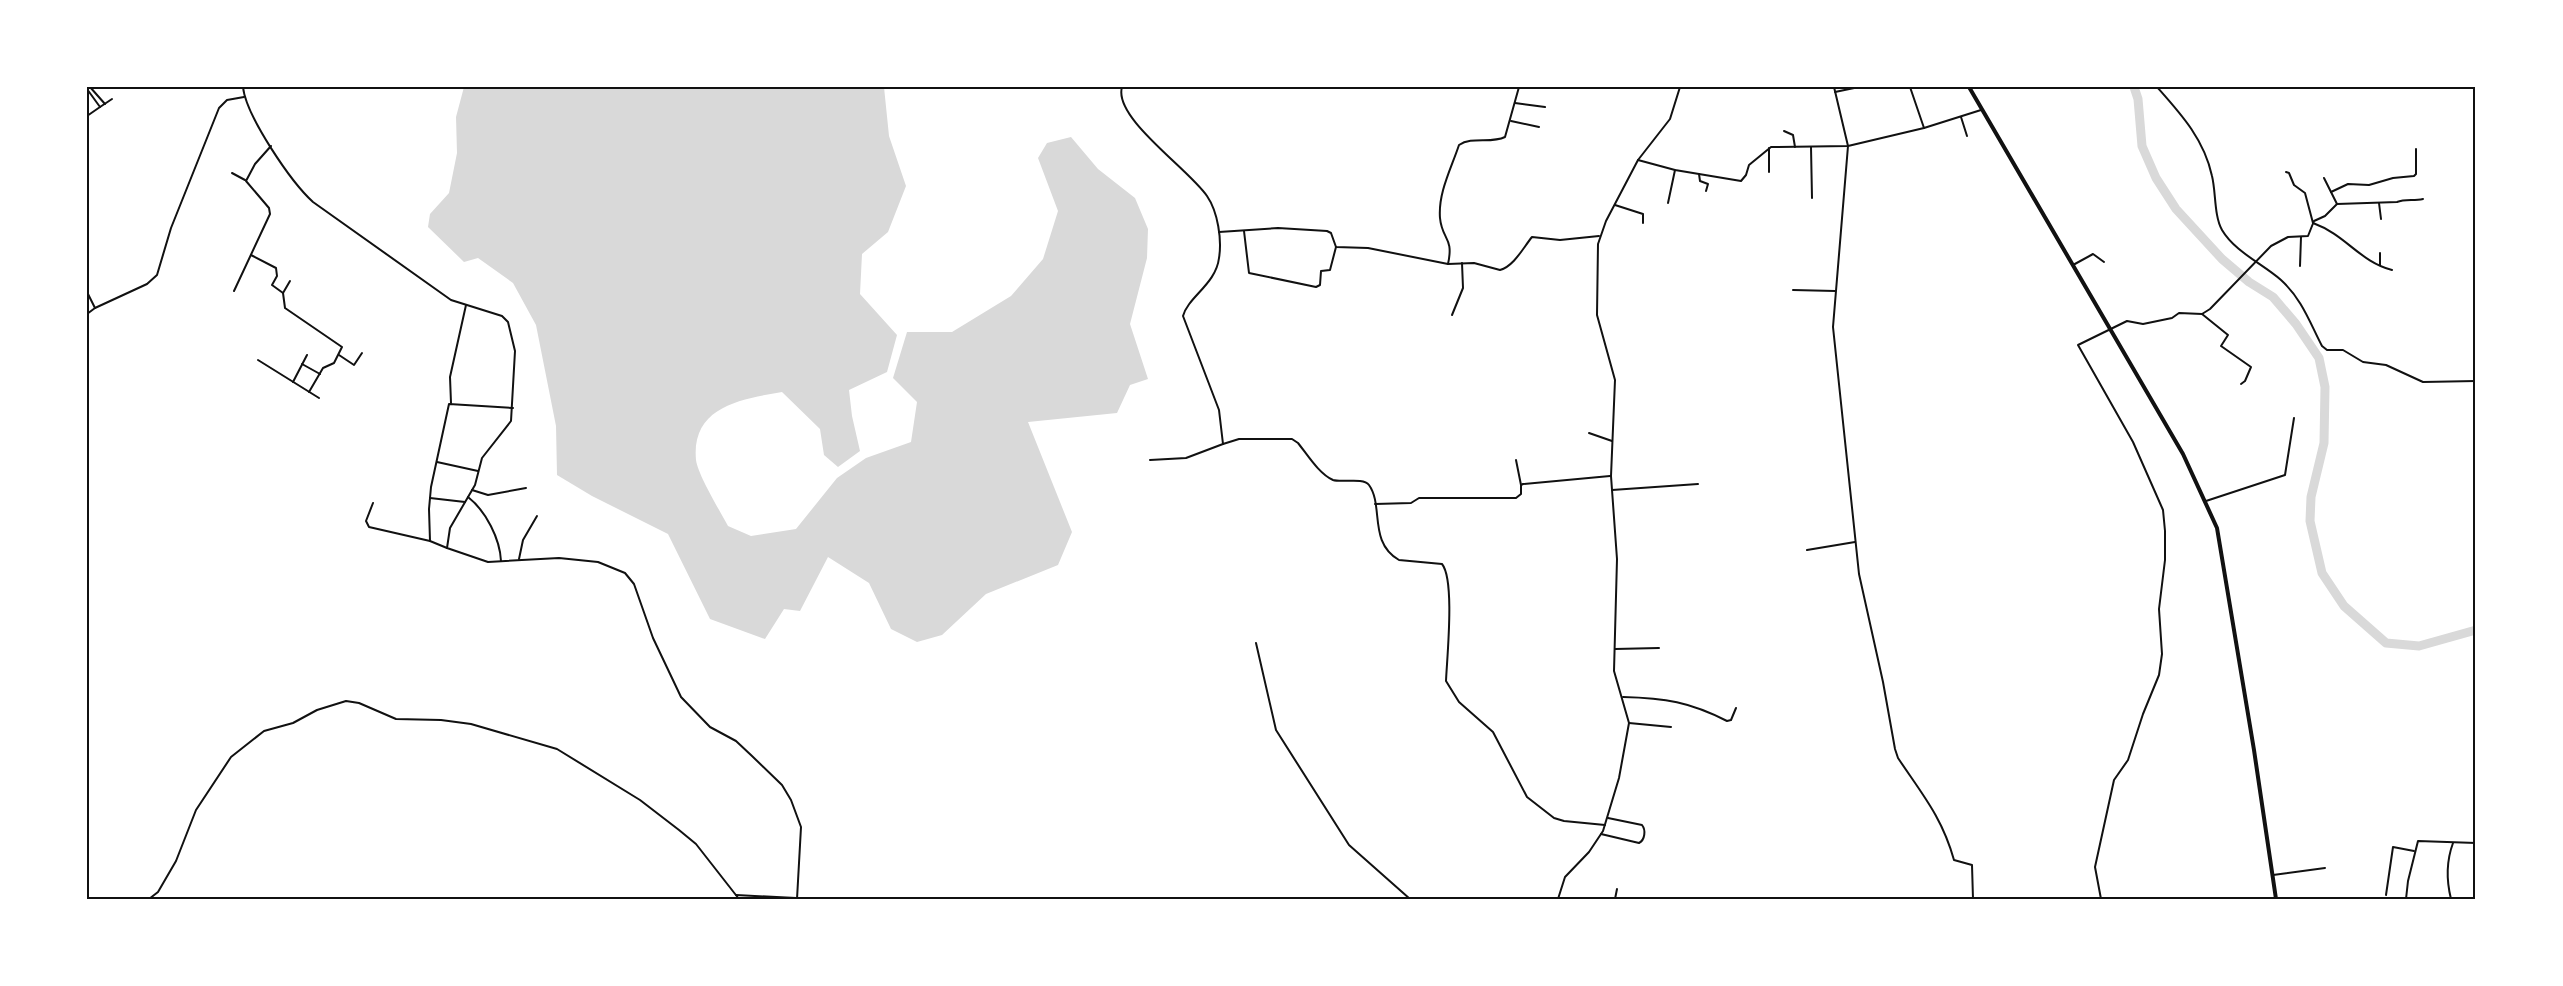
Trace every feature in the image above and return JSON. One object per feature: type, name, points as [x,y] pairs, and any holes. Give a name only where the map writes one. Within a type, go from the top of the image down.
[{"type":"main road","points":[[1969,87],[2183,454],[2213,516],[2219,541],[2276,899]]},
{"type":"street","points":[[243,87],[244,98],[260,129],[300,190],[313,202],[408,268],[434,290],[451,300],[502,316],[508,322],[515,351],[512,421],[482,458],[472,490],[450,528],[447,548]]},
{"type":"street","points":[[1122,87],[1121,101],[1134,123],[1185,170],[1208,197],[1219,232],[1219,261],[1216,269],[1205,288],[1183,316],[1219,410],[1224,444]]},
{"type":"street","points":[[1448,264],[1451,245],[1442,226],[1440,204],[1462,142],[1502,139],[1507,134],[1519,87]]},
{"type":"street","points":[[1558,899],[1565,877],[1589,852],[1608,818],[1626,747],[1629,723],[1614,671],[1617,559],[1611,476],[1615,380],[1597,315],[1596,261],[1599,236],[1638,160],[1670,119],[1680,87]]},
{"type":"street","points":[[1834,87],[1848,146],[1833,327],[1855,542],[1870,630],[1883,682],[1895,749],[1898,758],[1946,831],[1954,861],[1972,865],[1972,899]]},
{"type":"street","points":[[1835,92],[1859,87]]},
{"type":"street","points":[[1910,87],[1924,128]]},
{"type":"street","points":[[2157,87],[2189,123],[2199,139],[2212,174],[2223,231],[2238,248],[2292,291],[2306,311],[2324,348],[2343,350],[2363,362],[2386,365],[2423,382],[2476,381]]},
{"type":"street","points":[[89,90],[105,104]]},
{"type":"street","points":[[89,90],[100,107]]},
{"type":"street","points":[[87,314],[147,284],[157,275],[171,228],[219,108],[227,100],[244,98]]},
{"type":"street","points":[[87,116],[112,99]]},
{"type":"street","points":[[1515,103],[1545,107]]},
{"type":"street","points":[[1638,160],[1675,170],[1741,181],[1749,165],[1769,148],[1848,146],[1924,128],[1981,110]]},
{"type":"street","points":[[1961,117],[1967,136]]},
{"type":"street","points":[[1511,121],[1539,127]]},
{"type":"street","points":[[1784,131],[1793,135],[1795,147]]},
{"type":"street","points":[[246,181],[255,164],[272,146]]},
{"type":"street","points":[[1811,147],[1812,198]]},
{"type":"street","points":[[1769,148],[1769,172]]},
{"type":"street","points":[[2331,192],[2348,184],[2369,184],[2414,176],[2416,174],[2416,149]]},
{"type":"street","points":[[1668,203],[1675,170]]},
{"type":"street","points":[[2286,172],[2289,173],[2294,186],[2305,192],[2313,223]]},
{"type":"street","points":[[232,173],[246,181],[270,211],[234,291]]},
{"type":"street","points":[[1699,174],[1700,181],[1707,184],[1706,191]]},
{"type":"street","points":[[2325,178],[2337,204]]},
{"type":"street","points":[[2101,899],[2094,867],[2114,780],[2128,760],[2158,675],[2162,654],[2159,609],[2165,560],[2163,510],[2133,442],[2078,345],[2127,321],[2144,324],[2172,318],[2179,313],[2203,313],[2215,306],[2271,246],[2288,237],[2308,236],[2313,223],[2337,204],[2423,199]]},
{"type":"street","points":[[2379,203],[2381,219]]},
{"type":"street","points":[[1615,205],[1643,214],[1643,223]]},
{"type":"street","points":[[2313,223],[2336,232],[2369,261],[2392,270]]},
{"type":"street","points":[[1219,232],[1278,228],[1327,231],[1331,233],[1336,247],[1330,269],[1322,271],[1320,285],[1316,287],[1249,273],[1244,231]]},
{"type":"street","points":[[1336,247],[1368,248],[1448,264],[1479,264],[1500,270],[1523,251],[1532,237],[1560,240],[1599,236]]},
{"type":"street","points":[[2300,266],[2301,237]]},
{"type":"street","points":[[2380,253],[2380,266]]},
{"type":"street","points":[[2073,265],[2093,254],[2104,262]]},
{"type":"street","points":[[251,255],[276,268],[277,276],[272,285],[283,293]]},
{"type":"street","points":[[1452,315],[1463,288],[1462,264]]},
{"type":"street","points":[[290,281],[283,293],[285,308],[342,347],[334,363],[326,366],[309,392]]},
{"type":"street","points":[[1793,290],[1835,291]]},
{"type":"street","points":[[87,292],[95,308]]},
{"type":"street","points":[[430,541],[430,498],[448,406],[451,403],[450,377],[466,305]]},
{"type":"street","points":[[2203,313],[2228,335],[2221,346],[2251,367],[2245,381],[2241,384]]},
{"type":"street","points":[[87,339],[87,358]]},
{"type":"street","points":[[339,354],[354,365],[362,353]]},
{"type":"street","points":[[292,382],[307,355]]},
{"type":"street","points":[[258,360],[318,398]]},
{"type":"street","points":[[302,364],[320,374]]},
{"type":"street","points":[[451,403],[513,408]]},
{"type":"street","points":[[2206,501],[2285,475],[2294,418]]},
{"type":"street","points":[[1589,434],[1612,441]]},
{"type":"street","points":[[1150,460],[1185,458],[1239,440],[1292,439],[1329,477],[1345,482],[1366,483],[1375,504],[1381,539],[1395,557],[1399,560],[1442,564],[1447,575],[1449,590],[1446,681],[1451,692],[1493,732],[1527,797],[1554,818],[1605,825]]},
{"type":"street","points":[[1375,504],[1411,502],[1419,498],[1516,498],[1521,494],[1522,484],[1516,460]]},
{"type":"street","points":[[437,462],[478,471]]},
{"type":"street","points":[[1522,484],[1611,476]]},
{"type":"street","points":[[1612,490],[1698,484]]},
{"type":"street","points":[[472,490],[488,495],[526,488]]},
{"type":"street","points":[[468,497],[485,516],[499,545],[501,561]]},
{"type":"street","points":[[430,498],[465,502]]},
{"type":"street","points":[[373,503],[366,521],[369,527],[430,541],[488,562],[560,558],[598,562],[625,573],[634,584],[653,638],[681,697],[710,728],[736,741],[782,785],[791,800],[801,827],[797,898],[736,895]]},
{"type":"street","points":[[519,559],[523,540],[537,516]]},
{"type":"street","points":[[1808,550],[1855,542]]},
{"type":"street","points":[[1256,644],[1276,730],[1349,845],[1410,899]]},
{"type":"street","points":[[1616,649],[1659,648]]},
{"type":"street","points":[[1623,697],[1660,698],[1687,703],[1693,705],[1697,710],[1727,721],[1731,720],[1736,708]]},
{"type":"street","points":[[149,899],[158,892],[176,861],[196,810],[231,757],[264,731],[293,723],[317,710],[346,701],[396,719],[441,720],[471,724],[557,749],[630,793],[696,844],[739,899]]},
{"type":"street","points":[[1629,723],[1671,727]]},
{"type":"street","points":[[1601,834],[1639,843],[1644,838],[1642,825],[1608,818]]},
{"type":"street","points":[[2406,899],[2417,842],[2420,840],[2476,843]]},
{"type":"street","points":[[2451,899],[2447,862],[2454,842]]},
{"type":"street","points":[[2386,895],[2393,847],[2414,851]]},
{"type":"street","points":[[2273,875],[2325,868]]},
{"type":"street","points":[[1615,899],[1617,889]]},
{"type":"shaded area","points":[[464,87],[884,87],[889,136],[906,186],[888,232],[862,254],[860,294],[897,335],[887,372],[849,390],[860,451],[838,467],[824,455],[820,429],[782,392],[736,402],[710,417],[702,428],[697,442],[698,467],[728,526],[751,536],[796,529],[837,478],[866,458],[911,442],[917,402],[893,378],[907,332],[952,332],[1011,296],[1043,259],[1058,211],[1038,158],[1047,143],[1071,137],[1098,169],[1135,198],[1148,229],[1147,258],[1130,324],[1148,379],[1130,385],[1117,413],[1028,422],[1072,532],[1058,565],[986,594],[942,635],[917,642],[891,629],[869,583],[828,557],[800,611],[784,609],[765,639],[710,619],[668,534],[592,496],[557,475],[556,426],[536,325],[513,283],[478,258],[464,262],[428,227],[430,214],[449,193],[457,153],[456,117]]},
{"type":"waterway","points":[[2134,87],[2138,99],[2142,146],[2156,178],[2176,209],[2222,259],[2249,282],[2273,297],[2296,324],[2319,358],[2325,387],[2324,443],[2311,497],[2310,521],[2322,573],[2344,606],[2386,643],[2419,646],[2476,630]]}]
